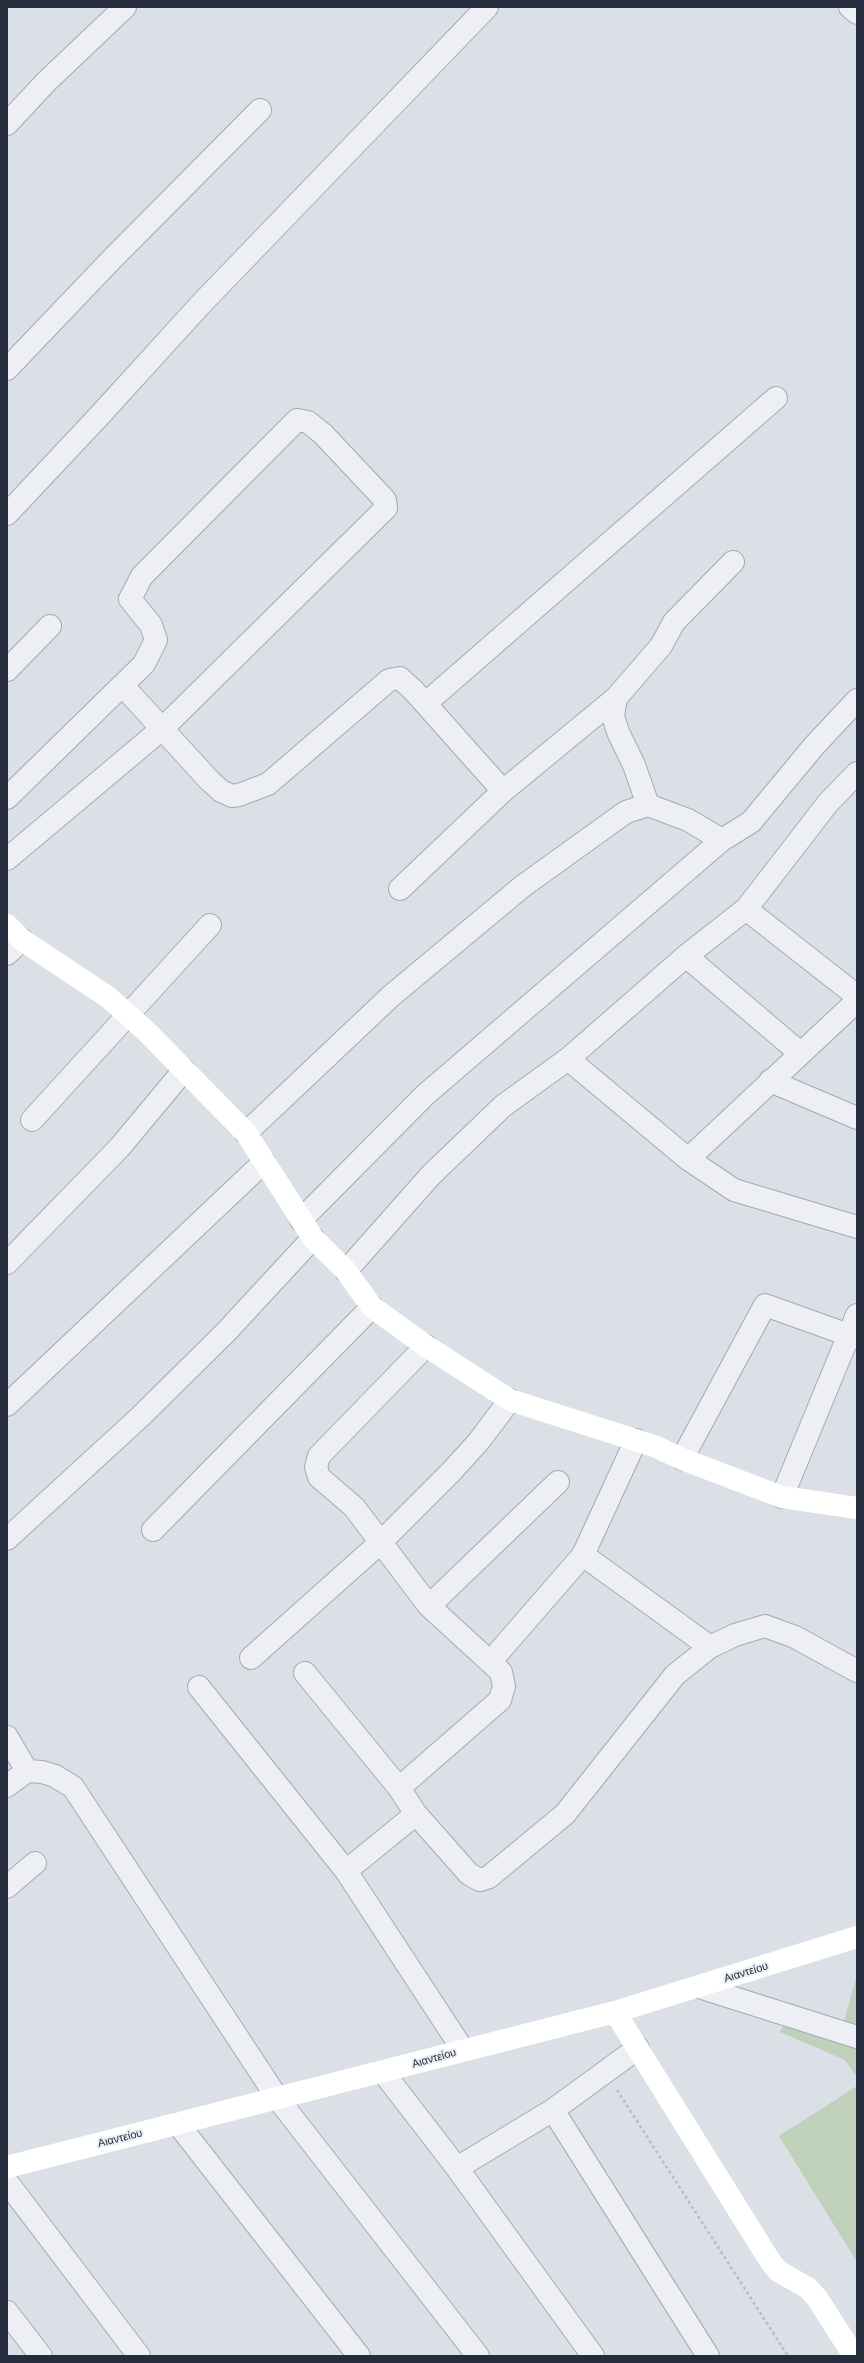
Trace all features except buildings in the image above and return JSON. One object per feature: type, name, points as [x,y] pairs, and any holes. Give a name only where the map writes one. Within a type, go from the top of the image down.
[{"type":"street","points":[[7,124],[46,82],[125,7]]},
{"type":"street","points":[[7,514],[201,304],[487,7]]},
{"type":"street","points":[[850,7],[857,13]]},
{"type":"street","points":[[7,369],[260,110]]},
{"type":"street","points":[[426,703],[776,398]]},
{"type":"street","points":[[7,798],[144,664],[156,640],[151,624],[130,599],[142,576],[297,420],[308,422],[323,434],[385,500],[386,508],[163,728],[7,859]]},
{"type":"street","points":[[400,889],[503,790],[616,698],[662,646],[674,622],[734,562]]},
{"type":"street","points":[[7,670],[50,626]]},
{"type":"street","points":[[123,686],[221,791],[232,796],[239,795],[268,784],[389,680],[400,678],[426,703],[503,790]]},
{"type":"street","points":[[616,698],[613,716],[618,732],[634,765],[648,805]]},
{"type":"street","points":[[301,1220],[425,1095],[722,840],[751,822],[814,746],[857,700]]},
{"type":"street","points":[[346,1271],[431,1175],[503,1106],[568,1059],[686,956],[746,909],[828,804],[857,773]]},
{"type":"street","points":[[246,1133],[391,996],[524,886],[626,812],[648,805],[688,820],[722,840]]},
{"type":"street","points":[[746,909],[857,996]]},
{"type":"street","points":[[7,925],[15,947],[108,997],[184,1070],[246,1133],[313,1238],[346,1271],[372,1307],[426,1346],[510,1400],[654,1446],[682,1459],[782,1497],[857,1508]]},
{"type":"street","points":[[32,1120],[210,925]]},
{"type":"street","points":[[686,956],[800,1053]]},
{"type":"street","points":[[688,1159],[857,1001]]},
{"type":"street","points":[[568,1059],[688,1159],[734,1190],[857,1227]]},
{"type":"street","points":[[7,1263],[120,1147],[184,1070]]},
{"type":"street","points":[[770,1081],[857,1118]]},
{"type":"street","points":[[7,1405],[264,1162]]},
{"type":"street","points":[[7,1540],[146,1412],[227,1331],[313,1238]]},
{"type":"street","points":[[682,1459],[765,1305],[853,1337]]},
{"type":"street","points":[[153,1530],[372,1307]]},
{"type":"street","points":[[782,1497],[853,1337],[857,1315]]},
{"type":"street","points":[[399,1788],[500,1700],[504,1686],[501,1672],[491,1661],[429,1606],[354,1507],[319,1477],[316,1467],[319,1456],[426,1346]]},
{"type":"street","points":[[251,1658],[381,1542],[475,1446],[510,1400]]},
{"type":"street","points":[[491,1661],[583,1555],[636,1440]]},
{"type":"street","points":[[429,1606],[558,1482]]},
{"type":"street","points":[[583,1555],[710,1648]]},
{"type":"street","points":[[305,1673],[399,1788],[416,1814],[469,1874],[480,1880],[489,1877],[565,1814],[675,1675],[710,1648],[735,1635],[765,1626],[795,1637],[857,1671]]},
{"type":"street","points":[[199,1686],[346,1871],[463,2050]]},
{"type":"street","points":[[7,1737],[27,1771]]},
{"type":"street","points":[[7,1786],[27,1771],[42,1772],[55,1776],[74,1787],[278,2099],[478,2356]]},
{"type":"street","points":[[346,1871],[416,1814]]},
{"type":"street","points":[[7,1887],[35,1863]]},
{"type":"street","name":"Αιαντείου","points":[[7,2167],[615,2012],[857,1937]]},
{"type":"street","points":[[699,1987],[857,2037]]},
{"type":"street","points":[[615,2012],[770,2261],[778,2272],[808,2288],[817,2298],[854,2356]]},
{"type":"street","points":[[457,2168],[553,2110],[606,2073],[638,2048]]},
{"type":"street","points":[[384,2072],[457,2168],[593,2356]]},
{"type":"street","points":[[553,2110],[708,2356]]},
{"type":"street","points":[[178,2124],[359,2356]]},
{"type":"street","points":[[7,2182],[139,2356]]},
{"type":"street","points":[[7,2312],[41,2356]]},
{"type":"path","points":[[606,2073],[788,2356]]},
{"type":"green space","points":[[857,1975],[857,2077],[845,2060],[780,2032],[786,2018],[840,2035]]},
{"type":"green space","points":[[857,2086],[857,2262],[779,2136]]}]
